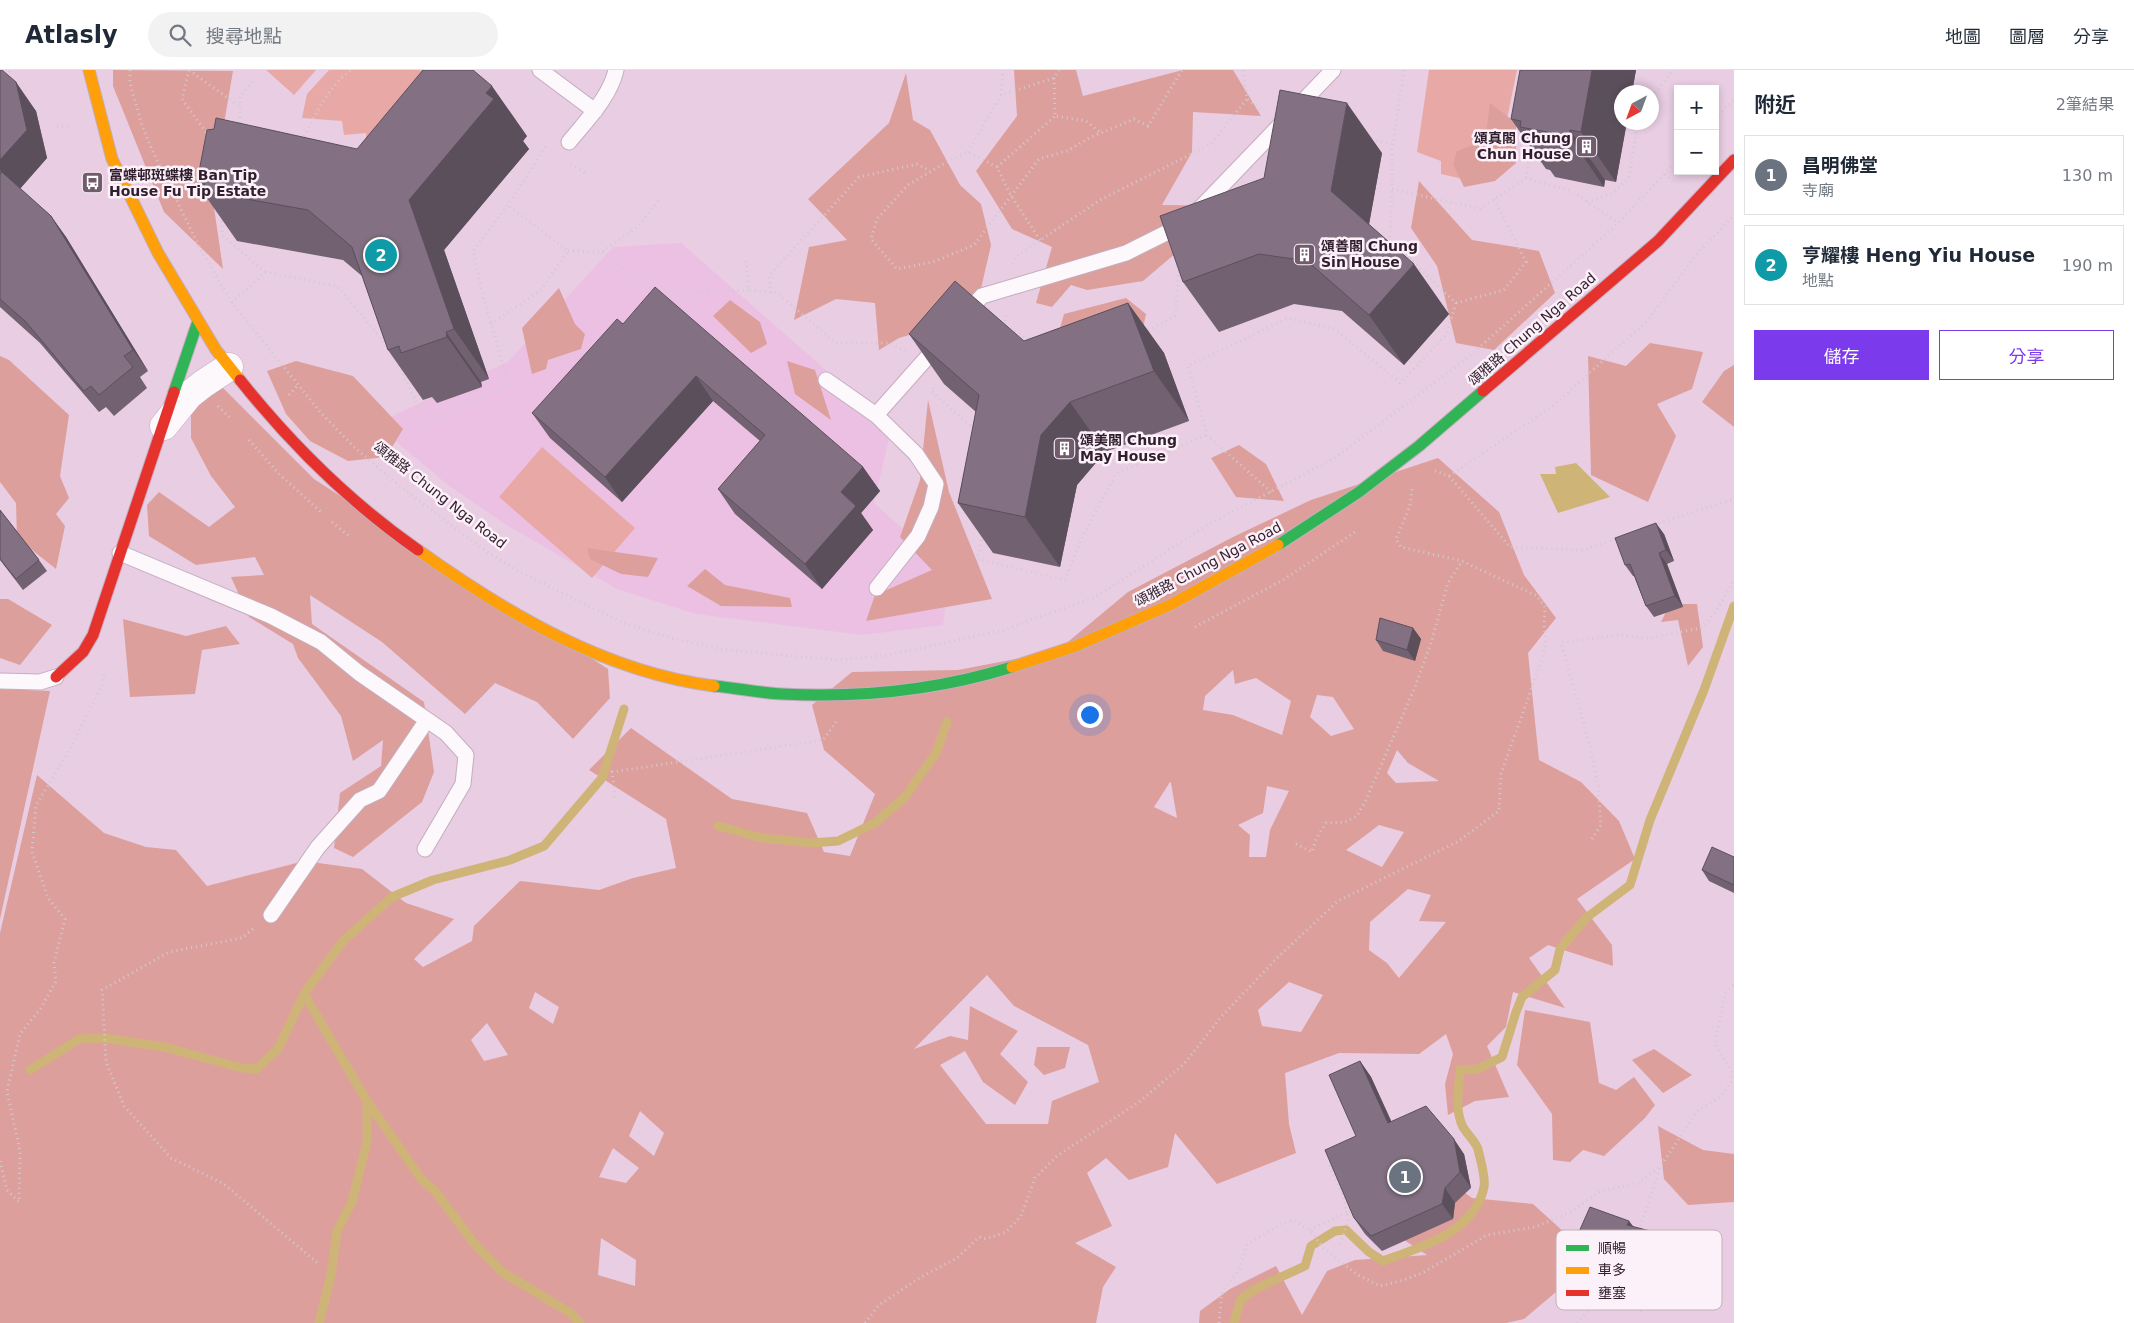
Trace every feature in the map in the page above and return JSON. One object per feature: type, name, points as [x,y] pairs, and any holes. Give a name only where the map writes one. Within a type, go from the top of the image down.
[{"type":"street","name":"頌雅路 Chung Nga Road","points":[[89,70],[112,159],[158,253],[198,321],[216,350],[269,416],[348,495],[401,538],[449,572],[519,616],[591,651],[645,671],[702,684],[782,694],[877,694],[976,678],[1076,646],[1172,604],[1266,553],[1359,492],[1419,446],[1658,241],[1734,160]]},
{"type":"street","points":[[56,677],[82,652],[93,635],[198,321]]},
{"type":"street","points":[[164,426],[189,395],[229,367]]},
{"type":"lane","points":[[540,70],[594,111]]},
{"type":"lane","points":[[569,142],[594,111],[614,79],[616,70]]},
{"type":"lane","points":[[876,416],[982,296],[1126,253],[1186,223],[1333,70]]},
{"type":"lane","points":[[826,380],[876,416],[916,454],[936,484],[930,507],[918,536],[877,588]]},
{"type":"lane","points":[[120,553],[271,616],[321,642],[359,673],[446,733],[466,755],[463,784],[425,850]]},
{"type":"lane","points":[[0,682],[40,682],[56,677]]},
{"type":"lane","points":[[271,915],[324,840],[360,800],[379,791],[427,720]]},
{"type":"path","name":"頌雅路 Chung Nga Road","points":[[130,70],[130,83],[142,125],[152,150],[199,246],[232,303],[297,386],[353,446],[397,484],[490,554],[522,573],[622,622],[674,639],[726,650],[839,660],[889,655],[1003,630],[1095,597],[1211,523],[1333,459],[1471,355],[1618,223],[1674,164]]},
{"type":"path","points":[[210,138],[182,99],[189,70],[240,106]]},
{"type":"path","points":[[301,144],[316,112],[342,77],[351,70]]},
{"type":"path","points":[[1003,70],[1001,95],[968,152],[908,185],[877,220],[872,239],[897,269],[933,262],[974,245],[1010,194],[1039,159],[1068,151],[1101,133],[1134,119],[1148,126],[1182,70]]},
{"type":"path","points":[[1055,116],[1054,78],[1059,70]]},
{"type":"path","points":[[1404,70],[1392,150],[1390,240],[1456,304]]},
{"type":"path","points":[[1659,88],[1673,70]]},
{"type":"path","points":[[1001,95],[1054,78]]},
{"type":"path","points":[[240,132],[240,96],[255,79]]},
{"type":"path","points":[[968,152],[997,166],[1010,194],[1040,240],[1100,200],[1211,144],[1247,99]]},
{"type":"path","points":[[1719,115],[1734,99]]},
{"type":"path","points":[[997,166],[1055,116],[1086,121],[1101,133]]},
{"type":"path","points":[[57,126],[70,127]]},
{"type":"path","points":[[1587,202],[1612,194],[1629,178],[1637,130]]},
{"type":"path","points":[[1392,189],[1480,209],[1526,178],[1534,142]]},
{"type":"path","points":[[399,364],[425,422],[509,386],[473,251],[508,205],[546,146]]},
{"type":"path","points":[[771,292],[769,276],[859,177],[918,164],[930,172]]},
{"type":"path","points":[[1526,178],[1572,191],[1618,223]]},
{"type":"path","points":[[602,252],[637,227],[661,198]]},
{"type":"path","points":[[1456,304],[1504,290],[1526,262],[1494,199]]},
{"type":"path","points":[[508,205],[568,251],[602,252],[657,294],[749,290],[777,293],[836,343],[888,343],[924,360],[942,376],[931,391],[982,437]]},
{"type":"path","points":[[222,208],[222,235],[266,272],[337,286],[389,349]]},
{"type":"path","points":[[1448,476],[1553,406],[1647,321],[1696,255],[1734,216]]},
{"type":"path","points":[[491,324],[541,290],[568,251]]},
{"type":"path","points":[[746,261],[749,290]]},
{"type":"path","points":[[1138,334],[1146,332],[1174,316],[1180,263]]},
{"type":"path","points":[[232,303],[266,272]]},
{"type":"path","points":[[657,294],[657,299]]},
{"type":"path","points":[[1271,492],[1207,435],[1188,366],[1288,318],[1335,329],[1400,383],[1446,335],[1456,304]]},
{"type":"path","points":[[997,322],[1036,344]]},
{"type":"path","points":[[211,405],[219,406],[237,426]]},
{"type":"path","points":[[983,530],[977,559],[1065,580],[1080,542],[1116,473],[1207,435]]},
{"type":"path","points":[[248,439],[279,474],[354,540]]},
{"type":"path","points":[[1433,471],[1448,476],[1510,547],[1584,550],[1626,535]]},
{"type":"path","points":[[866,1323],[879,1305],[921,1277],[957,1258],[979,1237],[986,1239],[1006,1232],[1021,1216],[1035,1178],[1057,1156],[1139,1102],[1184,1064],[1221,1017],[1278,957],[1338,901],[1459,841],[1499,811],[1501,774],[1546,642],[1544,607],[1537,596],[1462,561],[1401,547],[1396,539],[1410,506],[1412,488],[1405,494]]},
{"type":"path","points":[[1652,526],[1734,499]]},
{"type":"path","points":[[1190,629],[1283,580],[1356,531]]},
{"type":"path","points":[[1296,844],[1312,852],[1316,839],[1326,824],[1346,822],[1357,816],[1384,762],[1415,687],[1448,583],[1462,561]]},
{"type":"path","points":[[1592,839],[1601,825],[1598,786],[1591,750],[1561,643],[1617,635],[1648,638],[1701,628],[1716,610],[1734,581]]},
{"type":"path","points":[[0,1161],[7,1190],[19,1202],[20,1151],[7,1091],[20,1034],[41,1008],[56,981],[54,963],[66,919],[48,898],[32,852],[36,805],[69,751],[101,688],[107,664]]},
{"type":"path","points":[[827,722],[845,722]]},
{"type":"path","points":[[615,797],[612,772],[823,740],[836,722]]},
{"type":"path","points":[[271,915],[242,938],[169,952],[102,990],[106,1062],[124,1106],[171,1158],[224,1184],[320,1265]]},
{"type":"path","points":[[1639,1230],[1660,1167],[1698,1110],[1719,1098],[1731,1082],[1731,1070],[1715,1044],[1726,993],[1734,985]]},
{"type":"path","points":[[1336,1161],[1329,1165],[1343,1195],[1348,1221],[1340,1244]]},
{"type":"path","points":[[1219,1323],[1222,1291],[1239,1270],[1247,1245],[1280,1224],[1293,1220],[1310,1230],[1324,1249],[1358,1275],[1380,1286],[1424,1272],[1487,1235],[1535,1227],[1569,1213],[1601,1191],[1638,1183],[1660,1167]]},
{"type":"path","points":[[1310,1230],[1347,1212]]},
{"type":"path","points":[[1577,1323],[1589,1310]]},
{"type":"path","points":[[1638,1315],[1642,1310]]},
{"type":"shaded area","points":[[113,70],[233,71],[212,194],[223,269],[164,212],[113,86]]},
{"type":"shaded area","points":[[266,70],[316,70],[294,95]]},
{"type":"shaded area","points":[[329,70],[438,70],[366,140],[366,133],[344,135],[342,121],[302,118],[307,94]]},
{"type":"shaded area","points":[[1014,70],[1076,70],[1083,96],[1183,70],[1233,70],[1261,116],[1193,112],[1192,152],[1162,205],[1250,206],[1190,241],[1143,281],[1087,290],[1071,285],[1052,307],[1036,303],[1052,247],[1012,229],[976,171],[1017,116]]},
{"type":"shaded area","points":[[1429,70],[1517,70],[1498,163],[1463,179],[1441,174],[1441,161],[1417,152]]},
{"type":"shaded area","points":[[906,73],[913,120],[930,130],[960,185],[981,204],[991,245],[975,315],[899,338],[879,350],[875,303],[836,299],[794,320],[809,247],[847,240],[808,199],[889,123]]},
{"type":"shaded area","points":[[1490,103],[1516,123],[1516,163],[1495,181],[1464,187],[1453,164],[1457,151],[1485,141]]},
{"type":"shaded area","points":[[1419,181],[1472,240],[1539,251],[1555,293],[1494,350],[1456,343],[1437,266],[1411,228]]},
{"type":"shaded area","points":[[681,243],[868,407],[891,430],[874,503],[950,571],[943,625],[862,635],[696,614],[617,589],[505,524],[448,485],[375,424],[508,362],[613,247]]},
{"type":"shaded area","points":[[559,288],[575,324],[585,334],[581,349],[548,360],[546,369],[532,374],[522,328]]},
{"type":"shaded area","points":[[1126,298],[1146,314],[1139,347],[1058,335],[1064,314]]},
{"type":"shaded area","points":[[730,300],[760,322],[767,344],[751,353],[713,316]]},
{"type":"shaded area","points":[[1650,343],[1703,352],[1692,389],[1657,404],[1676,436],[1648,502],[1591,475],[1588,356],[1626,366]]},
{"type":"shaded area","points":[[0,356],[9,360],[69,415],[60,476],[69,498],[56,514],[65,526],[56,569],[17,538],[16,503],[0,482]]},
{"type":"shaded area","points":[[296,361],[353,376],[403,429],[386,457],[348,461],[310,441],[286,414],[267,371]]},
{"type":"shaded area","points":[[787,361],[815,370],[831,420],[795,394]]},
{"type":"shaded area","points":[[1734,365],[1734,427],[1702,402],[1724,371]]},
{"type":"shaded area","points":[[221,386],[314,479],[608,669],[610,698],[573,739],[537,702],[495,683],[465,714],[382,642],[310,595],[312,624],[424,702],[434,772],[422,802],[353,857],[334,848],[340,793],[381,766],[383,740],[353,761],[341,716],[298,658],[293,644],[249,617],[231,577],[264,575],[255,557],[196,565],[149,536],[147,505],[159,492],[209,527],[235,507],[211,476],[191,438],[191,402]]},
{"type":"shaded area","points":[[928,400],[949,492],[992,599],[866,621],[875,595],[932,570],[900,537],[920,480]]},
{"type":"shaded area","points":[[1239,445],[1266,464],[1284,501],[1236,497],[1211,458]]},
{"type":"shaded area","points":[[542,447],[635,528],[592,578],[499,497]]},
{"type":"shaded area","points":[[1438,458],[1499,512],[1524,575],[1556,618],[1528,653],[1539,760],[1581,782],[1619,821],[1635,859],[1577,899],[1612,945],[1613,966],[1548,945],[1529,958],[1565,1008],[1513,992],[1506,1027],[1487,1046],[1509,1097],[1475,1101],[1448,1115],[1445,1084],[1453,1054],[1446,1034],[1419,1054],[1339,1053],[1285,1073],[1289,1124],[1296,1153],[1217,1184],[1175,1133],[1168,1167],[1129,1180],[1106,1158],[1087,1173],[1112,1226],[1075,1243],[1116,1267],[1103,1287],[1096,1323],[0,1323],[0,933],[37,775],[104,833],[146,847],[176,850],[207,886],[304,861],[362,869],[406,903],[454,919],[414,959],[423,967],[472,941],[474,926],[520,881],[599,890],[633,878],[676,868],[666,819],[589,770],[631,728],[732,799],[807,813],[824,852],[850,856],[875,794],[824,750],[812,705],[852,672],[958,670],[1057,651],[1128,592],[1233,537],[1311,500]],"holes":[[[1233,670],[1235,684],[1256,678],[1291,701],[1282,735],[1233,715],[1203,710],[1205,696]],[[1317,695],[1333,697],[1354,729],[1331,736],[1310,717]],[[1397,750],[1408,763],[1439,781],[1396,783],[1387,773]],[[1170,782],[1171,783],[1177,818],[1154,807]],[[1267,786],[1289,791],[1270,830],[1266,857],[1249,857],[1250,835],[1238,825],[1263,813]],[[1379,825],[1404,832],[1382,867],[1346,850]],[[1408,889],[1431,895],[1419,921],[1446,922],[1399,978],[1387,963],[1369,950],[1370,922]],[[987,975],[1014,1006],[1088,1045],[1099,1082],[1052,1101],[1048,1124],[986,1124],[940,1065],[965,1051],[983,1082],[1015,1105],[1028,1082],[1000,1054],[1018,1031],[970,1006],[968,1040],[950,1036],[914,1049]],[[1289,982],[1323,995],[1301,1032],[1262,1026],[1258,1010]],[[535,992],[559,1007],[553,1024],[529,1008]],[[487,1023],[508,1055],[484,1061],[471,1040]],[[640,1111],[664,1133],[654,1156],[629,1136]],[[613,1148],[639,1168],[626,1183],[599,1177]],[[601,1238],[636,1260],[635,1286],[598,1275]]]},
{"type":"shaded area","points":[[1576,463],[1610,497],[1558,513],[1540,474],[1556,474],[1555,467]]},
{"type":"shaded area","points":[[587,548],[658,558],[648,577],[621,574],[590,559]]},
{"type":"shaded area","points":[[705,569],[725,585],[790,598],[792,607],[721,606],[687,586]]},
{"type":"shaded area","points":[[0,599],[8,599],[52,625],[20,665],[0,658]]},
{"type":"shaded area","points":[[1670,604],[1697,604],[1703,647],[1688,666],[1678,620],[1661,622]]},
{"type":"shaded area","points":[[123,619],[186,636],[226,626],[240,644],[202,650],[195,694],[130,697]]},
{"type":"shaded area","points":[[0,689],[50,691],[0,919]]},
{"type":"shaded area","points":[[1525,1010],[1590,1022],[1599,1083],[1616,1090],[1634,1077],[1655,1105],[1645,1118],[1604,1156],[1583,1150],[1570,1162],[1553,1160],[1552,1114],[1517,1065]]},
{"type":"shaded area","points":[[1037,1047],[1070,1047],[1065,1068],[1044,1075],[1034,1065]]},
{"type":"shaded area","points":[[1654,1049],[1692,1075],[1663,1093],[1632,1060]]},
{"type":"shaded area","points":[[1658,1126],[1703,1150],[1734,1154],[1734,1202],[1688,1205],[1664,1179]]},
{"type":"shaded area","points":[[1445,1178],[1472,1198],[1533,1204],[1562,1230],[1556,1230],[1556,1292],[1524,1319],[1506,1323],[1199,1323],[1200,1311],[1230,1289],[1276,1266],[1302,1315],[1327,1271],[1355,1260],[1427,1255],[1372,1219]]},
{"type":"building","points":[[0,70],[16,82],[27,130],[0,160]]},
{"type":"building","points":[[423,70],[473,70],[492,86],[486,93],[494,99],[409,200],[454,329],[446,332],[447,337],[401,353],[399,346],[388,350],[352,247],[308,210],[202,191],[205,183],[197,182],[207,130],[214,129],[216,118],[357,149]]},
{"type":"building","points":[[1520,70],[1592,70],[1581,132],[1570,130],[1569,136],[1520,127],[1521,121],[1511,119]]},
{"type":"building","points":[[1280,90],[1347,103],[1331,191],[1414,264],[1369,315],[1307,261],[1259,254],[1183,282],[1160,216],[1264,178]]},
{"type":"building","points":[[2,172],[51,216],[133,350],[124,356],[133,367],[99,395],[91,386],[84,391],[26,322],[0,299],[0,174]]},
{"type":"building","points":[[955,281],[1024,341],[1128,303],[1154,371],[1070,402],[1041,435],[1025,517],[958,503],[979,395],[909,334]]},
{"type":"building","points":[[655,287],[863,467],[841,492],[856,506],[805,564],[718,489],[765,435],[696,376],[605,477],[532,413],[617,319],[623,324]]},
{"type":"building","points":[[0,510],[39,560],[16,579],[0,559]]},
{"type":"building","points":[[1656,523],[1666,550],[1659,553],[1675,596],[1646,606],[1630,564],[1625,565],[1615,538]]},
{"type":"building","points":[[1380,618],[1413,628],[1407,650],[1376,640]]},
{"type":"building","points":[[1712,847],[1734,857],[1734,885],[1702,870]]},
{"type":"building","points":[[1360,1061],[1388,1123],[1426,1106],[1454,1139],[1460,1172],[1445,1188],[1442,1204],[1371,1236],[1354,1218],[1325,1150],[1356,1136],[1329,1075]]},
{"type":"building","points":[[1590,1207],[1629,1221],[1627,1225],[1646,1230],[1580,1230]]},
{"type":"waterway","points":[[1234,1323],[1241,1299],[1255,1289],[1305,1266],[1311,1246],[1335,1231],[1346,1230],[1369,1252],[1383,1261],[1414,1250],[1444,1236],[1470,1216],[1479,1203],[1484,1187],[1484,1178],[1478,1149],[1460,1120],[1458,1099],[1460,1070],[1478,1069],[1502,1057],[1522,997],[1555,970],[1560,949],[1586,918],[1630,885],[1650,820],[1704,690],[1734,606]]},
{"type":"waterway","points":[[319,1323],[331,1275],[337,1231],[352,1202],[367,1142],[367,1101],[304,994],[343,941],[392,897],[433,880],[510,860],[544,846],[602,778],[624,709]]},
{"type":"waterway","points":[[718,826],[762,838],[812,843],[838,841],[875,823],[905,797],[936,753],[947,722]]},
{"type":"waterway","points":[[30,1070],[79,1039],[103,1038],[164,1047],[242,1068],[257,1069],[278,1049],[304,994]]},
{"type":"waterway","points":[[367,1101],[422,1180],[435,1191],[474,1243],[502,1272],[569,1312],[580,1323]]},
{"type":"traffic: fast","points":[[174,392],[198,321]]},
{"type":"traffic: fast","points":[[1278,545],[1359,492],[1419,446],[1483,391]]},
{"type":"traffic: fast","points":[[714,686],[765,693],[840,695],[927,687],[1012,667]]},
{"type":"traffic: slow","points":[[89,70],[112,159],[158,253],[216,350],[240,380]]},
{"type":"traffic: slow","points":[[1012,667],[1076,646],[1172,604],[1278,545]]},
{"type":"traffic: slow","points":[[418,550],[486,596],[558,636],[634,668],[674,679],[714,686]]},
{"type":"traffic: jam","points":[[1483,391],[1658,241],[1734,160]]},
{"type":"traffic: jam","points":[[240,380],[301,450],[369,513],[418,550]]},
{"type":"traffic: jam","points":[[56,677],[83,652],[93,635],[174,392]]},
{"type":"place","name":"頌真閣 Chung Chun House","points":[[1587,146]]},
{"type":"place","name":"富蝶邨斑蝶樓 Ban Tip House Fu Tip Estate","points":[[93,183]]},
{"type":"place","name":"頌善閣 Chung Sin House","points":[[1305,254]]},
{"type":"place","name":"亨耀樓 Heng Yiu House","points":[[381,255]]},
{"type":"place","name":"頌美閣 Chung May House","points":[[1064,448]]},
{"type":"place","name":"昌明佛堂","points":[[1405,1177]]}]
